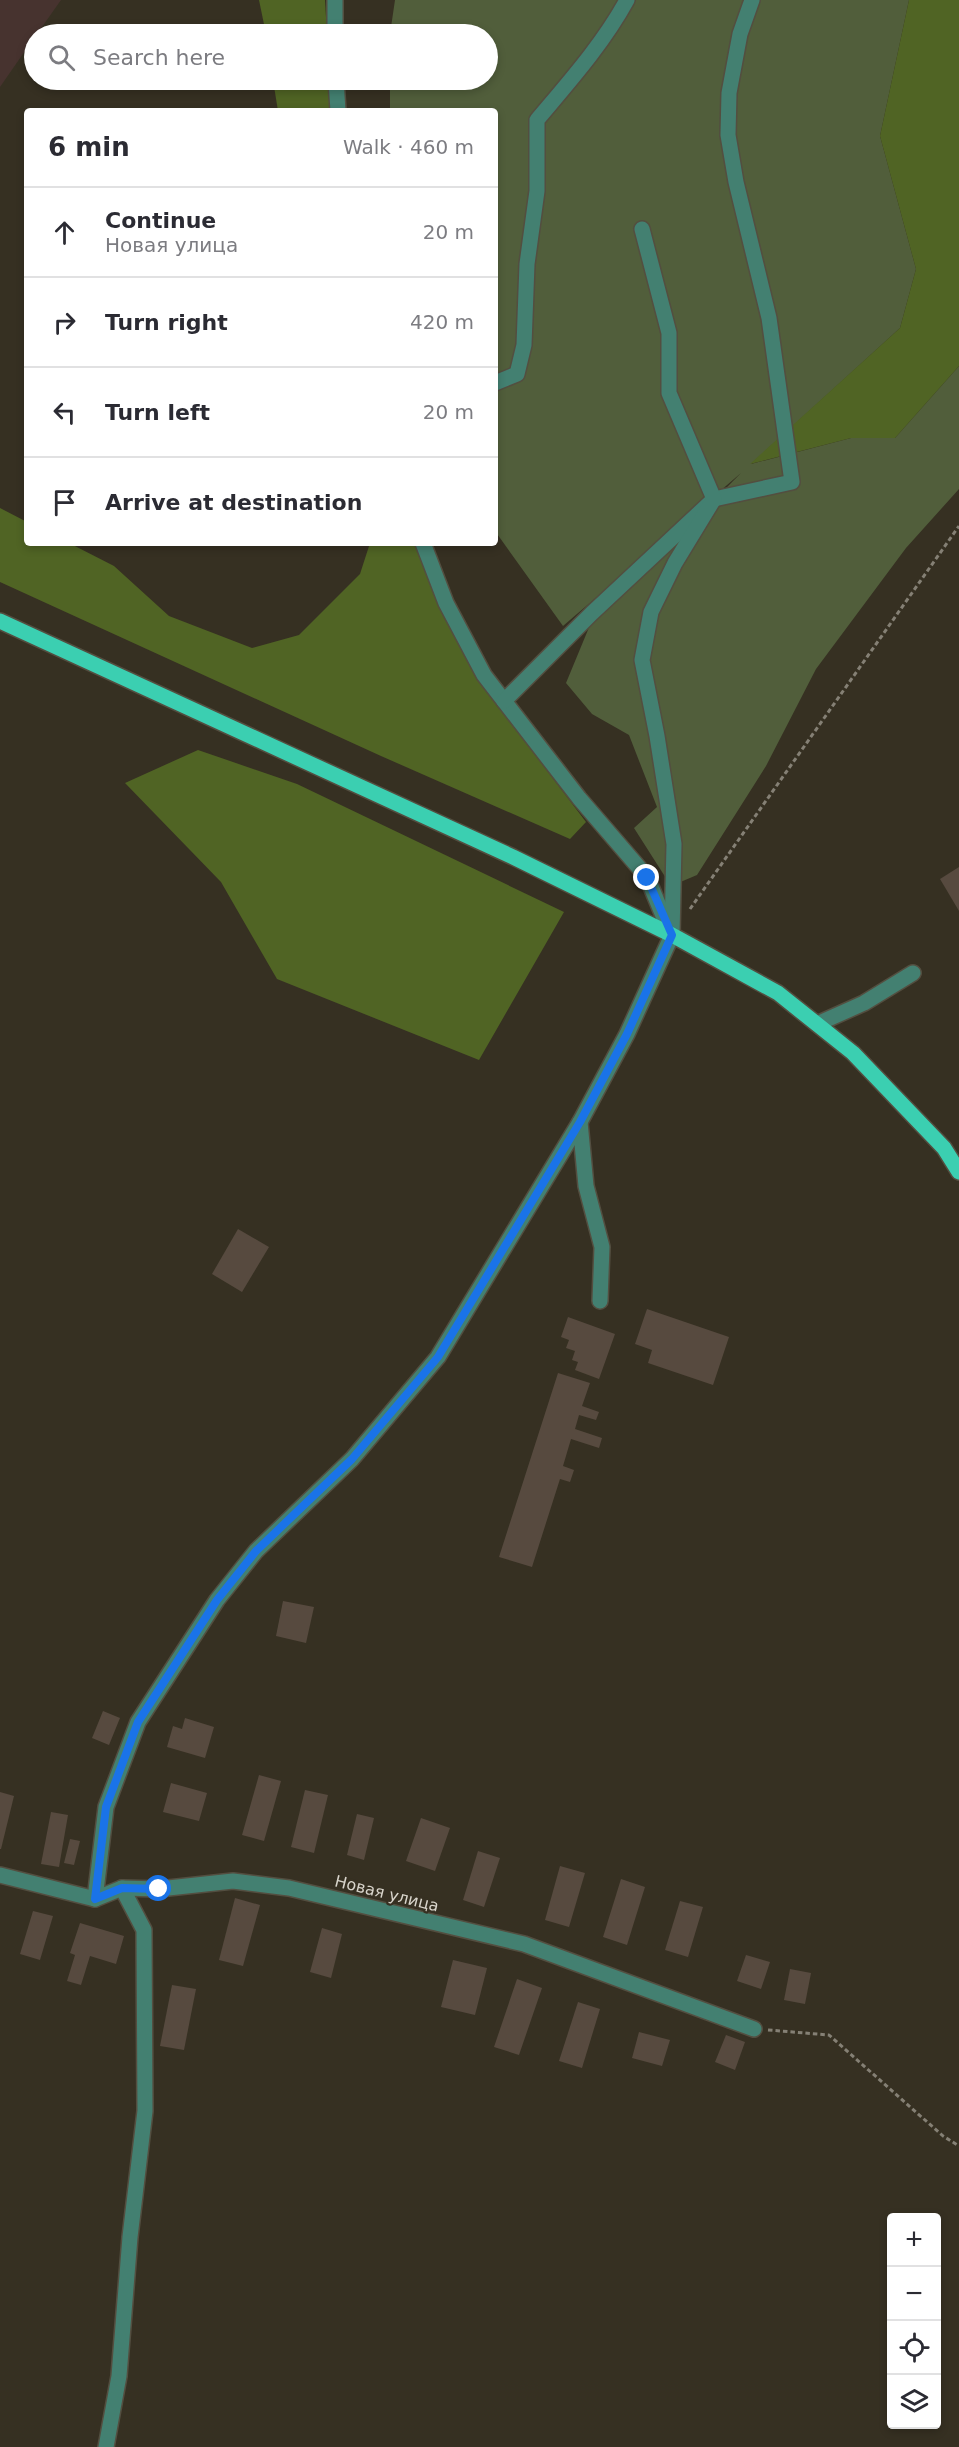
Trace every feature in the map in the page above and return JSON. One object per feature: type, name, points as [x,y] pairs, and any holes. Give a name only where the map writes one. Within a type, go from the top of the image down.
[{"type":"main road","points":[[0,621],[513,857],[672,935],[778,993],[862,1062],[944,1148],[959,1172]]},
{"type":"street","points":[[335,0],[335,24]]},
{"type":"street","points":[[498,382],[517,374],[524,345],[527,264],[537,190],[537,120],[576,73],[627,0]]},
{"type":"street","points":[[504,701],[714,499],[792,482],[769,318],[736,182],[728,135],[729,93],[740,34],[752,0]]},
{"type":"street","points":[[337,90],[338,108]]},
{"type":"street","points":[[642,229],[669,333],[669,393],[714,499]]},
{"type":"street","points":[[0,1875],[95,1899],[106,1807],[138,1722],[217,1600],[256,1551],[352,1459],[438,1357],[580,1122],[627,1034],[672,935],[674,844],[642,660],[651,612],[675,563],[714,499]]},
{"type":"street","points":[[424,546],[446,603],[484,675],[579,798],[647,878],[672,935]]},
{"type":"street","points":[[817,1024],[864,1003],[913,973]]},
{"type":"street","points":[[580,1122],[586,1186],[602,1247],[600,1301]]},
{"type":"street","name":"Новая улица","points":[[95,1899],[122,1888],[159,1889],[233,1881],[289,1888],[524,1944],[754,2029]]},
{"type":"street","points":[[106,2447],[119,2376],[130,2237],[145,2111],[144,1930],[122,1888]]},
{"type":"path","points":[[672,935],[959,526]]},
{"type":"path","points":[[754,2029],[829,2035],[943,2136],[959,2146]]},
{"type":"shaded area","points":[[0,0],[61,0],[44,24],[24,24],[24,52],[0,87]]},
{"type":"green space","points":[[259,0],[325,0],[326,24],[264,24]]},
{"type":"green space","points":[[395,0],[909,0],[880,136],[916,269],[900,328],[751,464],[851,438],[895,438],[959,366],[959,489],[906,548],[816,669],[766,766],[697,875],[671,886],[634,828],[657,807],[629,735],[592,714],[566,683],[590,625],[741,473],[563,626],[498,535],[498,108],[390,108],[390,90],[498,90],[498,24],[391,24]]},
{"type":"green space","points":[[909,0],[959,0],[959,366],[895,438],[851,438],[750,464],[900,328],[916,269],[880,136]]},
{"type":"green space","points":[[275,90],[332,90],[334,108],[278,108]]},
{"type":"green space","points":[[0,508],[24,520],[24,546],[75,546],[114,566],[169,616],[252,648],[299,635],[360,574],[369,546],[419,546],[430,552],[505,715],[586,822],[570,839],[381,756],[0,582]]},
{"type":"green space","points":[[198,750],[297,784],[564,912],[479,1060],[277,979],[221,882],[125,783]]},
{"type":"building","points":[[959,867],[959,911],[940,879]]},
{"type":"building","points":[[238,1229],[269,1247],[242,1292],[212,1274]]},
{"type":"building","points":[[647,1309],[729,1337],[713,1385],[648,1363],[652,1350],[635,1344]]},
{"type":"building","points":[[568,1317],[615,1334],[599,1379],[575,1370],[578,1362],[572,1360],[575,1351],[566,1348],[569,1340],[561,1337]]},
{"type":"building","points":[[558,1373],[590,1383],[582,1406],[599,1412],[596,1420],[579,1415],[575,1429],[602,1438],[599,1448],[571,1439],[563,1466],[574,1470],[570,1482],[560,1479],[532,1567],[499,1557]]},
{"type":"building","points":[[283,1601],[314,1607],[306,1643],[276,1636]]},
{"type":"building","points":[[103,1711],[120,1718],[109,1745],[92,1738]]},
{"type":"building","points":[[185,1718],[214,1727],[205,1758],[167,1747],[173,1726],[182,1729]]},
{"type":"building","points":[[259,1775],[281,1781],[264,1841],[242,1835]]},
{"type":"building","points":[[171,1783],[207,1793],[199,1821],[163,1812]]},
{"type":"building","points":[[305,1790],[328,1795],[314,1853],[291,1847]]},
{"type":"building","points":[[0,1792],[14,1796],[1,1849],[0,1849]]},
{"type":"building","points":[[51,1812],[68,1815],[59,1867],[41,1864]]},
{"type":"building","points":[[357,1814],[374,1818],[364,1860],[347,1855]]},
{"type":"building","points":[[421,1818],[450,1828],[435,1871],[406,1861]]},
{"type":"building","points":[[70,1839],[80,1841],[74,1865],[64,1863]]},
{"type":"building","points":[[478,1851],[500,1858],[484,1907],[463,1900]]},
{"type":"building","points":[[560,1866],[585,1873],[569,1927],[545,1920]]},
{"type":"building","points":[[621,1879],[645,1887],[627,1945],[603,1937]]},
{"type":"building","points":[[235,1898],[260,1905],[243,1966],[219,1960]]},
{"type":"building","points":[[680,1901],[703,1907],[688,1957],[665,1950]]},
{"type":"building","points":[[33,1911],[53,1916],[40,1960],[20,1954]]},
{"type":"building","points":[[80,1923],[124,1936],[116,1964],[90,1956],[81,1985],[67,1981],[75,1955],[70,1953]]},
{"type":"building","points":[[322,1928],[342,1934],[331,1978],[310,1972]]},
{"type":"building","points":[[746,1955],[770,1962],[761,1989],[737,1981]]},
{"type":"building","points":[[453,1960],[487,1968],[475,2015],[441,2007]]},
{"type":"building","points":[[790,1969],[811,1973],[805,2004],[784,2000]]},
{"type":"building","points":[[517,1979],[542,1988],[519,2055],[494,2047]]},
{"type":"building","points":[[172,1985],[196,1989],[184,2050],[160,2046]]},
{"type":"building","points":[[578,2002],[600,2009],[582,2068],[559,2061]]},
{"type":"building","points":[[639,2032],[670,2040],[662,2066],[632,2058]]},
{"type":"building","points":[[726,2035],[745,2042],[735,2070],[715,2062]]},
{"type":"route","points":[[159,1889],[122,1888],[95,1899],[106,1807],[138,1722],[217,1600],[256,1551],[352,1459],[438,1357],[580,1122],[627,1034],[672,935],[647,878]]}]
